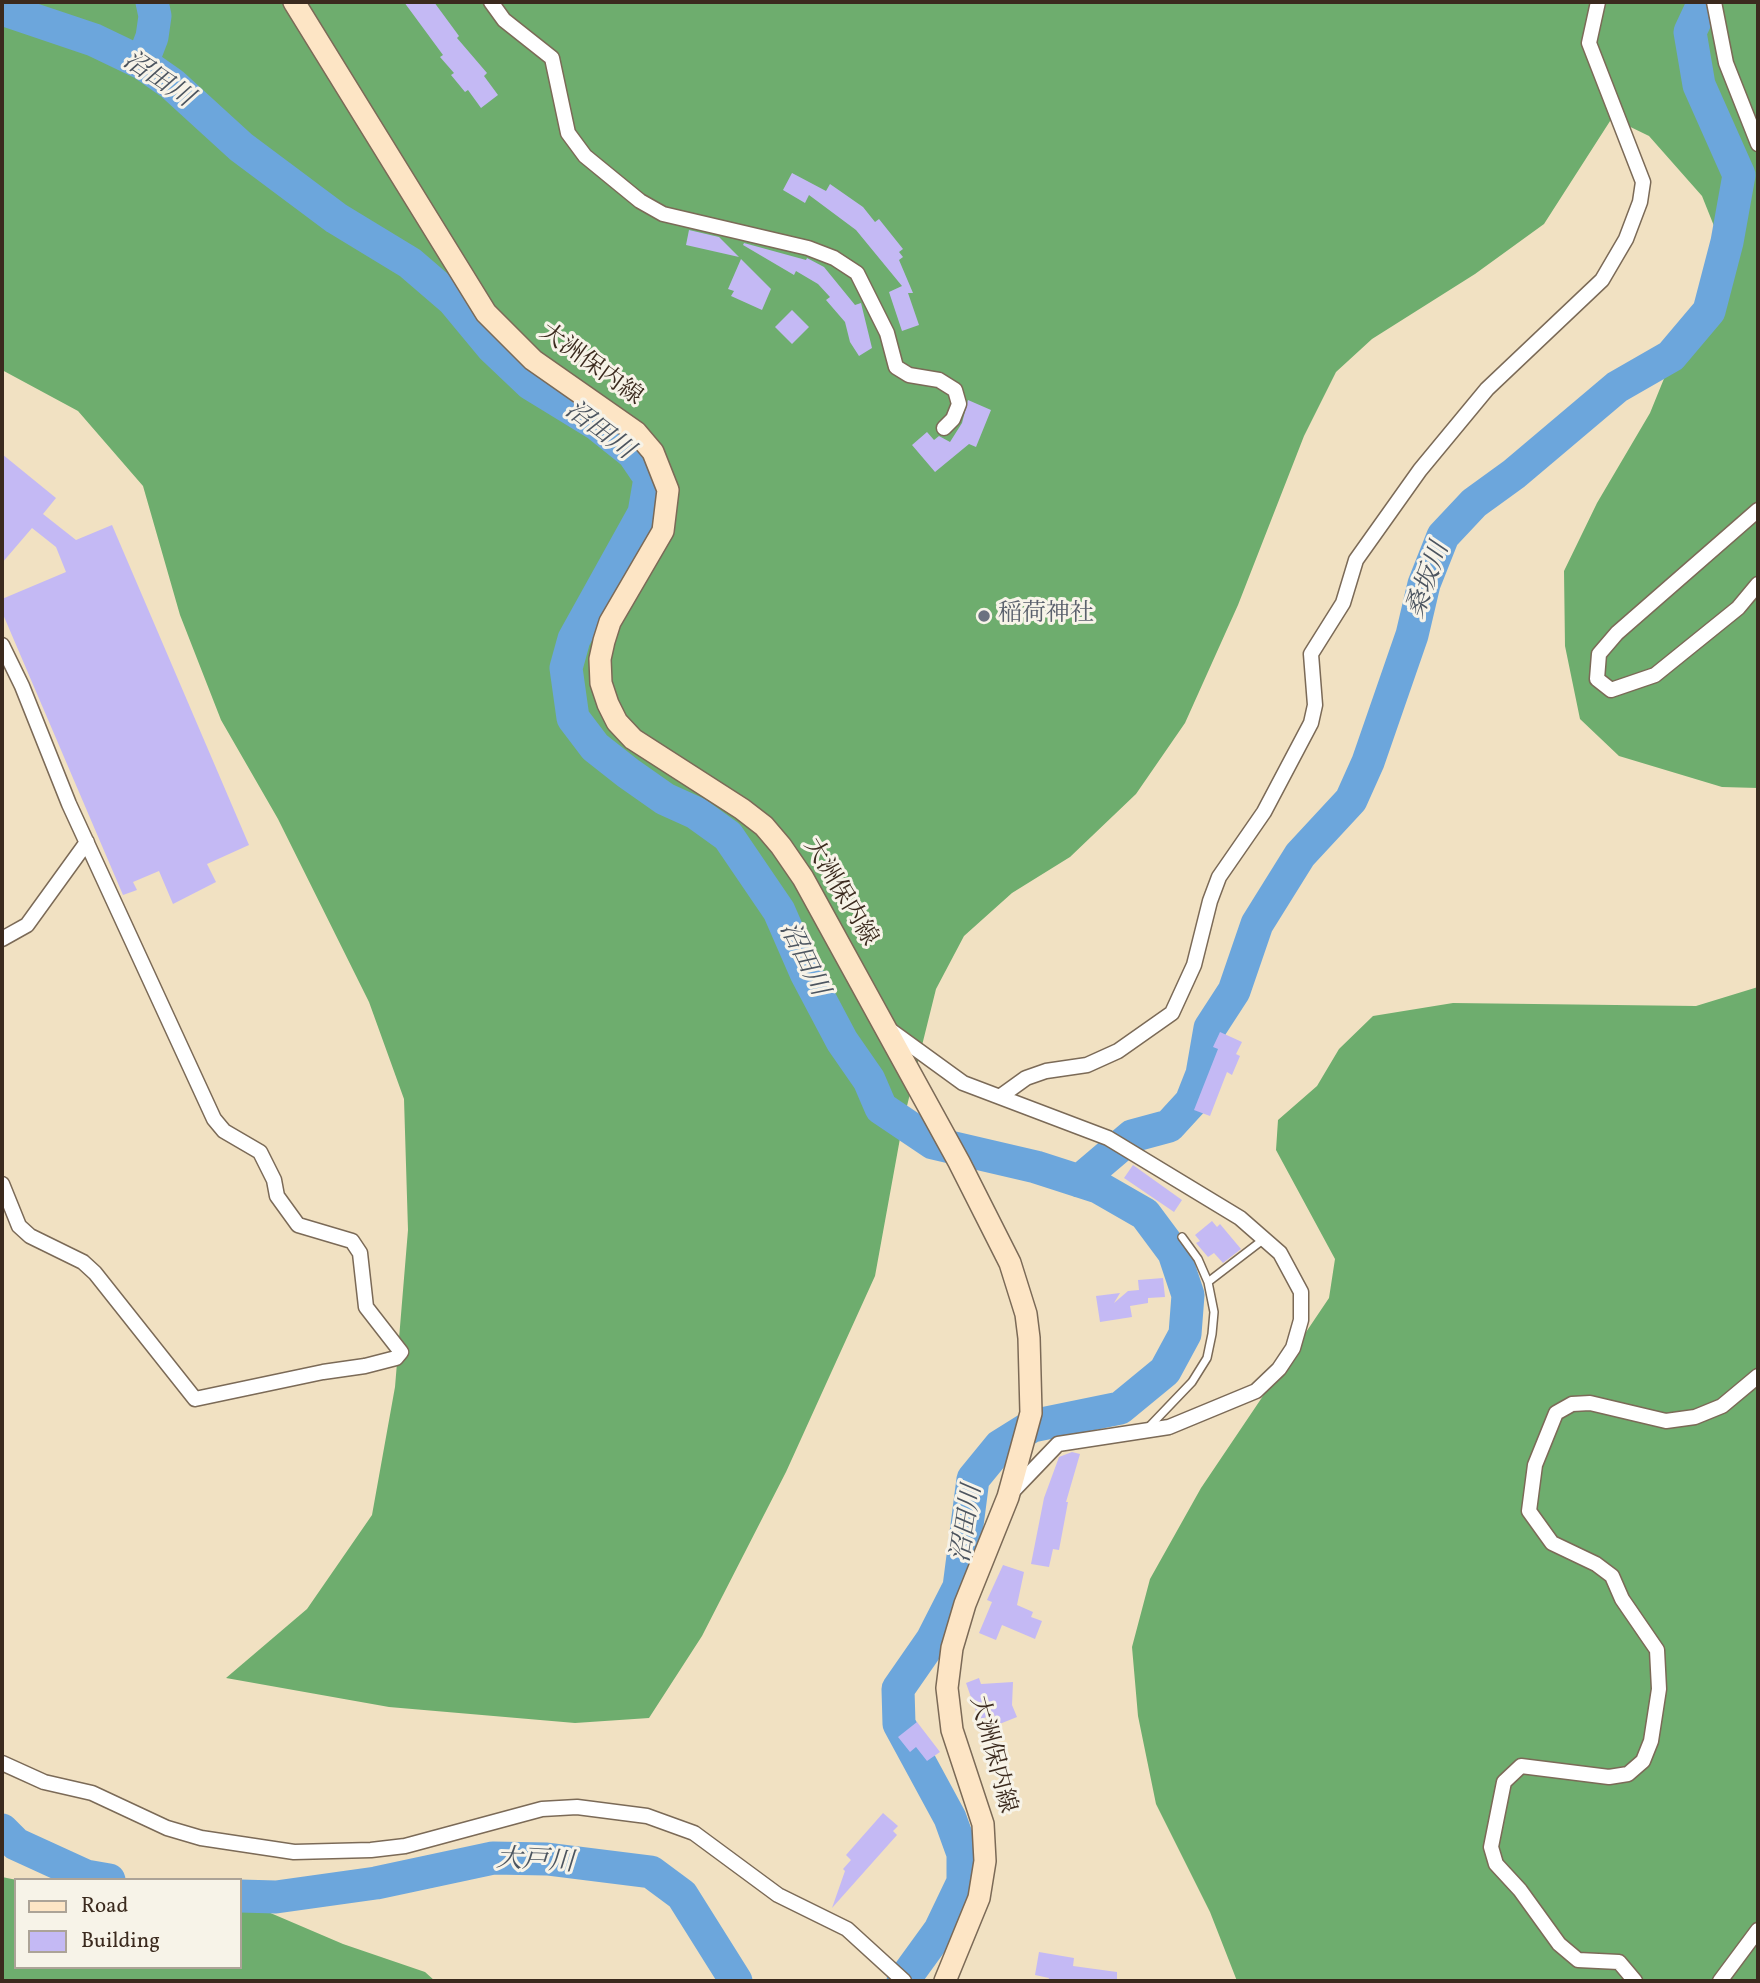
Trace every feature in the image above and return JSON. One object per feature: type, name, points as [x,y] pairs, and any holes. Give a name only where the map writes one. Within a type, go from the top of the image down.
[{"type":"main road","name":"大洲保内線","points":[[294,2],[486,313],[533,360],[636,432],[653,452],[668,490],[663,531],[610,621],[600,659],[601,683],[608,704],[617,722],[633,739],[764,826],[803,878],[998,1234],[1026,1314],[1031,1364],[1031,1413],[1008,1497],[965,1604],[951,1648],[947,1688],[952,1730],[983,1824],[985,1861],[979,1898],[950,1977]]},
{"type":"street","points":[[491,2],[504,20],[552,58],[568,133],[585,156],[640,201],[663,214],[808,248],[834,258],[857,273],[887,333],[896,367],[909,375],[939,380],[955,390],[959,404],[953,419],[944,428]]},
{"type":"street","points":[[1001,1096],[1027,1078],[1046,1070],[1087,1065],[1118,1051],[1172,1013],[1194,965],[1219,877],[1264,812],[1311,723],[1315,705],[1311,654],[1343,603],[1356,560],[1420,470],[1487,389],[1602,279],[1626,239],[1640,202],[1643,182],[1589,43],[1598,2]]},
{"type":"street","points":[[1714,2],[1726,64],[1758,144]]},
{"type":"street","points":[[1758,510],[1617,633],[1599,654],[1597,678],[1611,690],[1655,675],[1738,608],[1758,584]]},
{"type":"street","points":[[2,645],[6,668],[214,1119],[224,1131],[260,1152],[274,1180],[277,1196],[298,1225],[352,1241],[360,1253],[364,1272],[362,1291],[366,1307],[401,1352],[396,1358],[365,1366],[323,1372],[195,1399],[95,1273],[83,1262],[30,1236],[19,1226],[2,1184]]},
{"type":"street","points":[[2,939],[27,925],[87,842]]},
{"type":"street","points":[[883,1025],[963,1083],[1108,1138],[1240,1218],[1280,1253],[1300,1292],[1301,1320],[1293,1348],[1279,1369],[1256,1391],[1169,1427],[1058,1444],[1008,1497]]},
{"type":"street","points":[[1635,1981],[1619,1962],[1578,1960],[1559,1944],[1520,1890],[1496,1864],[1491,1847],[1504,1782],[1521,1766],[1609,1777],[1628,1774],[1643,1761],[1651,1741],[1659,1689],[1657,1650],[1622,1599],[1612,1576],[1596,1564],[1552,1543],[1530,1511],[1535,1465],[1556,1413],[1572,1404],[1590,1403],[1666,1421],[1695,1417],[1722,1406],[1758,1376]]},
{"type":"street","points":[[2,1763],[44,1782],[92,1793],[167,1828],[201,1839],[294,1852],[371,1850],[405,1846],[542,1809],[577,1807],[647,1816],[694,1833],[778,1895],[847,1929],[905,1981]]},
{"type":"street","points":[[1720,1981],[1758,1930]]},
{"type":"lane","points":[[1146,1429],[1172,1406],[1207,1358],[1214,1312],[1208,1282],[1198,1259],[1182,1237]]},
{"type":"lane","points":[[1208,1282],[1264,1239]]},
{"type":"green space","points":[[2,2],[1758,2],[1758,788],[1722,787],[1619,756],[1580,719],[1565,646],[1564,571],[1597,503],[1650,413],[1720,241],[1702,196],[1649,136],[1612,118],[1544,224],[1475,274],[1372,339],[1336,372],[1304,436],[1238,605],[1185,723],[1136,794],[1070,857],[1012,893],[964,936],[936,989],[903,1122],[875,1276],[786,1472],[702,1636],[649,1718],[575,1723],[389,1707],[226,1678],[307,1609],[372,1515],[395,1387],[408,1230],[404,1099],[369,1002],[278,819],[221,720],[180,615],[143,486],[78,411],[2,370]]},
{"type":"green space","points":[[1758,987],[1758,1981],[1237,1981],[1210,1912],[1156,1804],[1138,1716],[1132,1647],[1150,1579],[1201,1488],[1329,1298],[1335,1259],[1276,1150],[1278,1120],[1317,1086],[1339,1049],[1373,1016],[1453,1003],[1696,1006]]},
{"type":"green space","points":[[2,1877],[14,1879],[14,1969],[242,1969],[242,1901],[343,1944],[425,1972],[435,1981],[2,1981]]},
{"type":"building","points":[[404,2],[434,2],[459,36],[457,38],[487,73],[484,76],[498,95],[481,108],[468,90],[465,92],[451,75],[454,73],[440,57],[443,55]]},
{"type":"building","points":[[792,173],[826,191],[830,184],[863,207],[875,222],[879,219],[903,249],[899,252],[903,257],[899,260],[913,293],[908,293],[919,325],[902,331],[889,292],[902,286],[856,230],[809,195],[805,203],[783,190]]},
{"type":"building","points":[[689,230],[719,237],[739,257],[686,245]]},
{"type":"building","points":[[744,243],[806,260],[807,258],[824,267],[855,305],[861,303],[872,348],[859,356],[850,342],[845,322],[826,300],[830,297],[818,284],[796,271],[794,275],[743,245]]},
{"type":"building","points":[[741,259],[771,289],[762,310],[731,296],[734,291],[728,289]]},
{"type":"building","points":[[792,310],[809,327],[792,344],[775,327]]},
{"type":"building","points":[[968,400],[991,410],[976,447],[969,444],[935,472],[912,445],[927,432],[934,440],[939,436],[950,442],[962,423]]},
{"type":"building","points":[[2,454],[56,498],[43,514],[76,540],[112,525],[249,845],[207,864],[216,882],[173,904],[159,871],[133,882],[137,890],[123,895],[2,612],[2,599],[66,572],[56,547],[32,528],[2,563]]},
{"type":"building","points":[[1220,1032],[1242,1042],[1236,1054],[1240,1056],[1232,1075],[1227,1072],[1210,1116],[1194,1110],[1218,1049],[1213,1047]]},
{"type":"building","points":[[1133,1165],[1182,1200],[1174,1212],[1124,1178]]},
{"type":"building","points":[[1212,1221],[1217,1227],[1220,1224],[1241,1249],[1223,1263],[1214,1253],[1208,1257],[1196,1243],[1200,1241],[1195,1235]]},
{"type":"building","points":[[1163,1278],[1165,1297],[1148,1298],[1148,1303],[1130,1306],[1132,1317],[1100,1322],[1096,1296],[1120,1293],[1114,1303],[1128,1291],[1139,1290],[1138,1280]]},
{"type":"building","points":[[1072,1452],[1080,1454],[1066,1502],[1059,1550],[1053,1549],[1049,1567],[1031,1564],[1044,1498],[1059,1457]]},
{"type":"building","points":[[1003,1565],[1024,1572],[1017,1605],[1033,1612],[1031,1617],[1042,1621],[1035,1639],[1002,1625],[996,1640],[979,1633],[992,1602],[987,1600]]},
{"type":"building","points":[[979,1678],[981,1684],[1013,1682],[1012,1705],[1017,1717],[997,1725],[994,1714],[979,1720],[966,1683]]},
{"type":"building","points":[[917,1722],[940,1752],[927,1761],[916,1747],[910,1752],[898,1737]]},
{"type":"building","points":[[883,1813],[898,1826],[893,1831],[897,1835],[832,1908],[845,1871],[843,1869],[851,1860],[846,1855]]},
{"type":"building","points":[[1039,1952],[1074,1958],[1073,1966],[1117,1972],[1117,1981],[1048,1981],[1049,1978],[1035,1975]]},
{"type":"waterway","points":[[142,63],[152,37],[155,16],[152,2]]},
{"type":"waterway","name":"桑坂川","points":[[1079,1181],[1132,1136],[1169,1126],[1191,1102],[1202,1074],[1210,1028],[1234,991],[1257,924],[1300,855],[1351,800],[1368,762],[1412,635],[1424,584],[1443,536],[1474,503],[1514,474],[1617,387],[1671,356],[1709,311],[1727,242],[1739,175],[1699,85],[1690,32],[1704,2]]},
{"type":"waterway","name":"沼田川","points":[[2,9],[94,40],[142,63],[172,84],[241,147],[336,218],[410,263],[453,300],[492,347],[531,384],[598,425],[633,453],[650,478],[644,513],[574,639],[566,668],[573,718],[595,747],[628,773],[665,799],[696,813],[728,836],[779,911],[806,973],[842,1041],[869,1080],[881,1108],[933,1143],[1036,1167],[1098,1187],[1145,1214],[1174,1253],[1188,1295],[1185,1334],[1165,1371],[1120,1408],[1032,1426],[1000,1446],[973,1479],[959,1587],[932,1640],[898,1689],[899,1724],[950,1818],[963,1854],[963,1882],[940,1930],[903,1981]]},
{"type":"waterway","name":"大戸川","points":[[2,1830],[16,1844],[86,1876],[98,1878]]},
{"type":"waterway","name":"大戸川","points":[[242,1896],[276,1897],[376,1883],[493,1858],[547,1859],[651,1872],[682,1895],[736,1981]]},
{"type":"place","name":"稲荷神社","points":[[984,616]]}]
